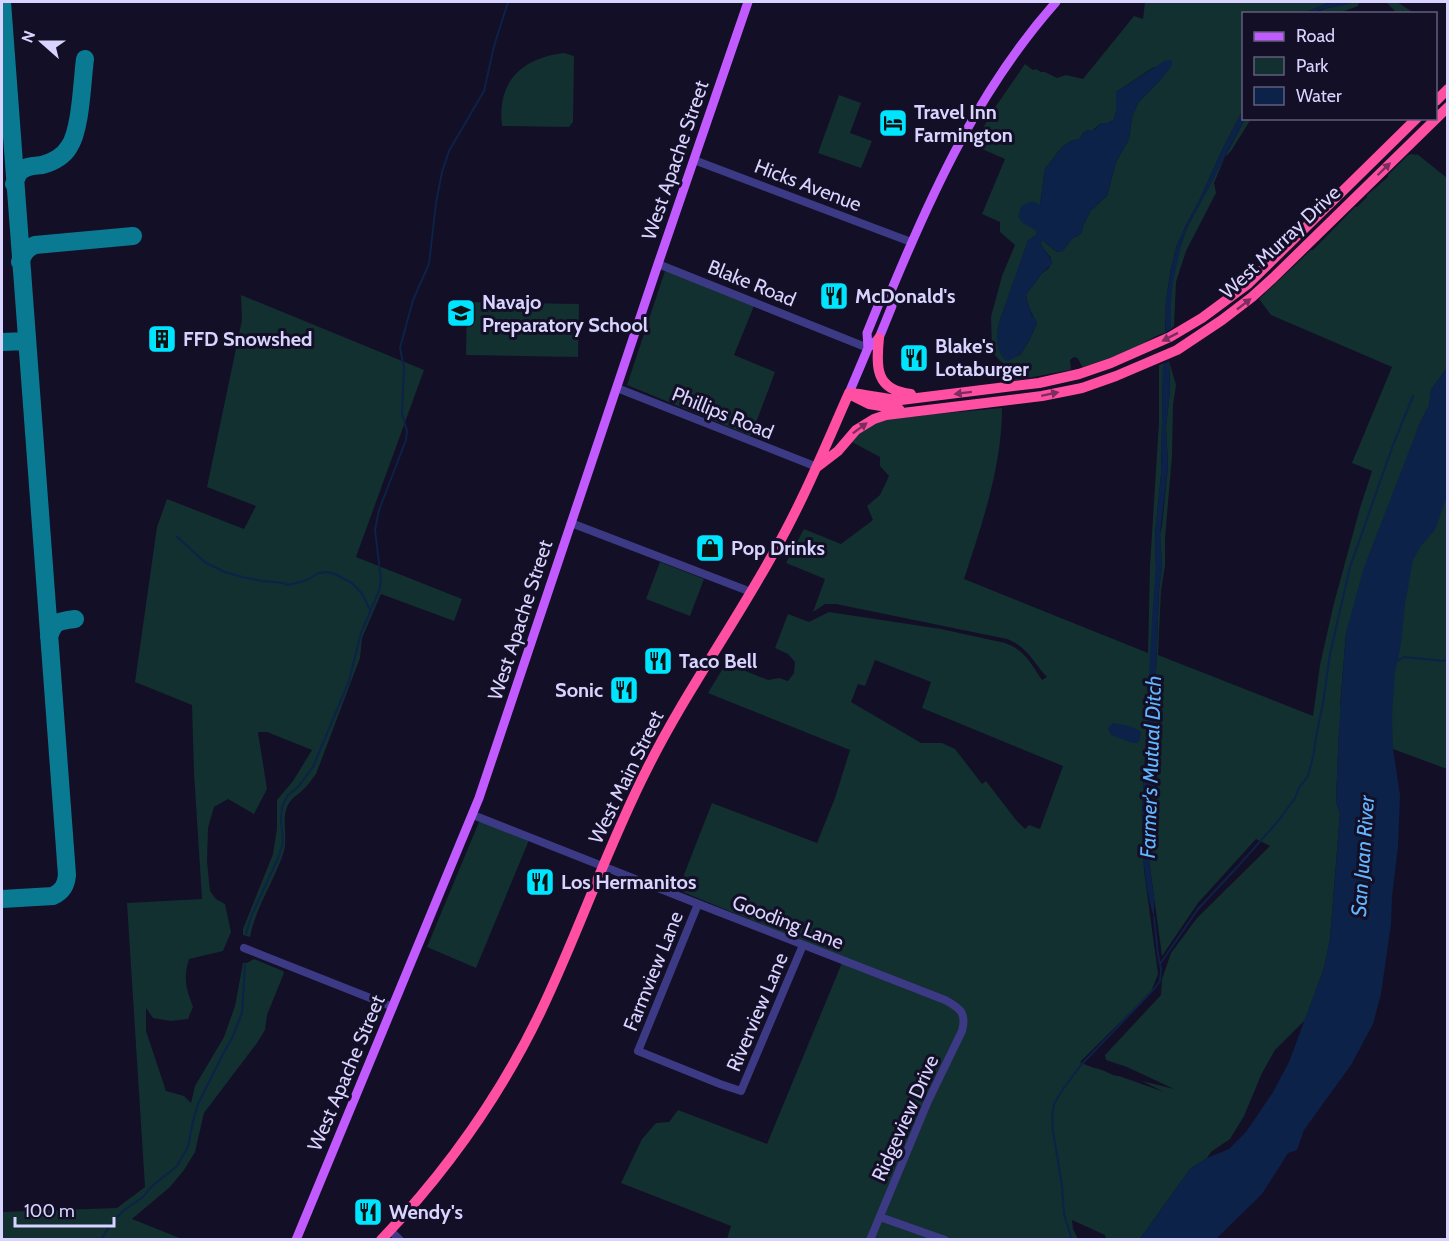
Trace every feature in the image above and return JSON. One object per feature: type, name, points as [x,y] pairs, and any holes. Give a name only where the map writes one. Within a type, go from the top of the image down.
[{"type":"highway","points":[[1437,100],[1448,89]]},
{"type":"highway","name":"West Murray Drive","points":[[1437,118],[1448,107]]},
{"type":"highway","name":"West Murray Drive","points":[[849,393],[901,400],[1039,383],[1079,374],[1112,363],[1170,338],[1214,310],[1248,284],[1416,120]]},
{"type":"highway","name":"West Murray Drive","points":[[817,467],[838,451],[856,430],[886,415],[1042,396],[1116,376],[1177,350],[1252,297],[1435,120]]},
{"type":"highway","points":[[879,338],[878,369],[886,385],[898,393],[935,396]]},
{"type":"highway","points":[[849,393],[864,402],[877,406],[932,409]]},
{"type":"highway","name":"West Main Street","points":[[381,1239],[446,1165],[483,1113],[526,1041],[549,994],[635,792],[658,747],[792,520],[849,393]]},
{"type":"main road","name":"West Apache Street","points":[[296,1239],[473,814],[490,768],[748,2]]},
{"type":"main road","name":"West Main Street","points":[[868,348],[867,333],[880,301],[889,296],[943,172],[1006,66],[1056,2]]},
{"type":"main road","name":"West Main Street","points":[[849,393],[868,348],[879,338],[892,306],[889,296]]},
{"type":"street","name":"Hicks Avenue","points":[[694,160],[911,242]]},
{"type":"street","name":"Blake Road","points":[[658,264],[868,348]]},
{"type":"street","name":"Phillips Road","points":[[617,388],[817,467]]},
{"type":"street","points":[[572,523],[751,592]]},
{"type":"street","name":"Gooding Lane","points":[[473,814],[945,1000],[960,1010]]},
{"type":"street","name":"Farmview Lane","points":[[698,904],[638,1050],[741,1091]]},
{"type":"street","name":"Riverview Lane","points":[[741,1091],[803,945]]},
{"type":"street","points":[[244,948],[393,1007]]},
{"type":"street","name":"Ridgeview Drive","points":[[870,1239],[928,1101],[962,1031],[965,1023],[960,1010]]},
{"type":"street","points":[[880,1216],[945,1239]]},
{"type":"street","points":[[390,1230],[400,1239]]},
{"type":"green space","points":[[1145,2],[1330,2],[1306,12],[1242,12],[1242,112],[1177,245],[1166,301],[1165,333],[1125,352],[1083,367],[1074,357],[1070,360],[1070,370],[1012,381],[1009,371],[994,354],[992,348],[991,317],[1002,276],[1015,245],[1000,232],[1000,222],[982,214],[1005,159],[973,145],[1025,64],[1033,70],[1045,72],[1057,78],[1066,75],[1083,79],[1134,16],[1143,19]],"holes":[[[1154,67],[1161,79],[1138,103],[1132,117],[1129,139],[1116,162],[1107,196],[1091,210],[1081,234],[1057,252],[1043,241],[1040,242],[1051,258],[1049,268],[1041,274],[1026,294],[1037,323],[1020,355],[1008,360],[998,343],[999,323],[1028,241],[1036,236],[1037,230],[1031,227],[1040,205],[1045,169],[1062,147],[1079,139],[1084,132],[1093,130],[1101,123],[1114,120],[1116,92]]]},
{"type":"green space","points":[[1359,2],[1358,6],[1342,12],[1317,12],[1328,8]]},
{"type":"green space","points":[[1386,2],[1397,2],[1412,12],[1396,12]]},
{"type":"green space","points":[[564,53],[574,56],[573,122],[569,127],[502,126],[501,110],[504,97],[515,75],[535,60]]},
{"type":"green space","points":[[839,95],[861,103],[850,133],[872,141],[861,168],[818,153]]},
{"type":"green space","points":[[1244,120],[1250,120],[1225,157],[1214,183],[1216,193],[1186,251],[1176,282],[1174,326],[1171,329],[1171,290],[1176,264],[1188,226]]},
{"type":"green space","points":[[1417,154],[1447,178],[1447,368],[1431,390],[1429,406],[1419,425],[1346,633],[1340,707],[1447,420],[1447,769],[1339,729],[1336,802],[1340,813],[1330,939],[1324,968],[1305,1020],[1275,1050],[1262,1073],[1244,1116],[1230,1139],[1190,1169],[1140,1239],[1106,1239],[1105,1235],[1072,1220],[1078,1239],[727,1239],[731,1226],[621,1183],[642,1139],[656,1123],[669,1122],[678,1110],[767,1144],[844,958],[678,890],[712,803],[817,843],[835,798],[850,750],[708,693],[728,660],[738,668],[768,680],[779,678],[788,681],[794,673],[795,662],[788,654],[775,648],[788,614],[809,622],[829,612],[941,629],[1005,643],[1023,654],[1042,680],[1047,677],[1020,646],[1007,639],[836,604],[825,604],[813,612],[825,579],[786,563],[804,529],[841,544],[873,520],[867,506],[880,495],[889,476],[880,466],[880,457],[852,442],[868,426],[883,421],[1002,408],[995,474],[964,579],[1148,653],[1150,566],[1159,422],[1159,365],[1165,363],[1142,809],[1144,870],[1158,974],[1151,992],[1080,1062],[1164,1092],[1142,1081],[1174,1089],[1106,1060],[1105,1055],[1161,995],[1162,979],[1171,953],[1197,918],[1270,846],[1256,839],[1198,903],[1162,956],[1149,860],[1159,591],[1162,566],[1160,534],[1168,466],[1166,427],[1170,391],[1169,361],[1176,385],[1158,655],[1313,716],[1320,665],[1334,603],[1372,471],[1352,463],[1392,367],[1271,315],[1259,299],[1313,250],[1408,155]],"holes":[[[875,660],[931,682],[922,708],[1063,766],[1040,829],[1029,825],[1025,829],[986,781],[982,784],[955,749],[942,743],[921,743],[851,702],[858,684],[865,686]]]},
{"type":"green space","points":[[665,271],[754,306],[734,355],[775,372],[751,436],[627,385]]},
{"type":"green space","points":[[241,295],[424,370],[356,557],[462,599],[454,621],[381,594],[362,638],[360,658],[316,774],[306,787],[291,800],[286,810],[284,851],[250,937],[243,935],[243,929],[273,854],[277,828],[277,800],[293,781],[312,750],[267,732],[258,732],[267,789],[254,814],[228,799],[214,807],[208,828],[207,862],[210,891],[216,899],[225,904],[231,932],[223,951],[189,959],[186,983],[193,1007],[188,1019],[171,1021],[153,1018],[146,1008],[146,1031],[166,1091],[184,1096],[191,1103],[195,1086],[224,1037],[235,1006],[243,963],[254,959],[284,973],[267,1015],[265,1030],[204,1113],[195,1152],[184,1170],[170,1187],[132,1219],[182,1239],[2,1239],[2,1212],[117,1208],[145,1187],[127,903],[202,899],[192,705],[135,682],[157,527],[167,499],[244,529],[256,506],[207,487],[242,320]]},
{"type":"green space","points":[[467,302],[579,304],[578,357],[466,355]]},
{"type":"green space","points":[[660,562],[704,579],[690,616],[646,599]]},
{"type":"green space","points":[[484,821],[529,840],[476,968],[427,947],[479,822]]},
{"type":"water","points":[[1330,2],[1353,2],[1313,12],[1306,12]]},
{"type":"water","points":[[1166,60],[1172,60],[1171,67],[1138,103],[1132,117],[1129,139],[1116,162],[1107,196],[1091,210],[1081,234],[1073,238],[1062,252],[1057,252],[1043,241],[1040,242],[1053,263],[1041,274],[1026,294],[1032,316],[1037,323],[1020,355],[1006,361],[997,343],[999,323],[1028,240],[1036,235],[1036,230],[1024,224],[1018,217],[1021,206],[1033,201],[1040,205],[1045,169],[1062,147],[1079,139],[1084,132],[1094,130],[1101,123],[1114,120],[1116,92]]},
{"type":"water","points":[[1242,112],[1242,120],[1244,120],[1182,241],[1173,281],[1171,329],[1165,333],[1166,301],[1177,245]]},
{"type":"water","points":[[1169,361],[1170,391],[1166,427],[1168,466],[1160,534],[1162,566],[1159,591],[1149,860],[1154,897],[1154,918],[1145,873],[1142,805],[1156,567],[1155,534],[1161,475],[1163,368]]},
{"type":"water","name":"San Juan River","points":[[1447,368],[1447,496],[1435,530],[1421,546],[1413,560],[1395,672],[1392,717],[1393,748],[1400,795],[1398,846],[1391,924],[1381,994],[1373,1024],[1351,1065],[1304,1130],[1297,1150],[1288,1153],[1262,1194],[1216,1239],[1140,1239],[1190,1169],[1207,1158],[1229,1149],[1246,1132],[1273,1092],[1289,1062],[1324,968],[1330,939],[1340,813],[1336,802],[1346,633],[1363,570],[1419,425],[1429,406],[1431,390]]},
{"type":"water","points":[[1113,723],[1138,730],[1141,732],[1140,740],[1133,743],[1111,735],[1108,728]]},
{"type":"waterway","points":[[246,934],[283,842],[282,807],[287,796],[298,787],[313,767],[349,681],[361,633],[379,591],[381,580],[375,530],[379,510],[406,440],[407,431],[402,414],[404,368],[400,348],[413,300],[429,264],[442,172],[449,151],[484,91],[494,46],[508,2]]},
{"type":"waterway","points":[[1160,964],[1198,909],[1279,820],[1308,776],[1323,703],[1330,654],[1350,567],[1393,445],[1413,396]]},
{"type":"waterway","points":[[176,536],[206,563],[242,577],[288,585],[307,580],[319,573],[335,574],[352,583],[363,595],[370,610]]},
{"type":"waterway","points":[[1395,662],[1404,657],[1444,661],[1448,659]]},
{"type":"waterway","name":"Farmer's Mutual Ditch","points":[[1072,1240],[1064,1214],[1053,1131],[1054,1104],[1081,1065],[1160,981],[1161,969],[1154,917]]},
{"type":"waterway","points":[[101,1240],[112,1222],[123,1211],[143,1197],[151,1187],[177,1166],[188,1147],[198,1104],[232,1038],[242,1013],[245,965]]},
{"type":"taxiway","points":[[2,2],[67,875],[63,887],[53,896],[2,899]]},
{"type":"taxiway","points":[[14,184],[22,170],[54,161],[69,147],[79,117],[85,59]]},
{"type":"taxiway","points":[[20,262],[29,248],[35,245],[133,236]]},
{"type":"taxiway","points":[[2,342],[26,341]]},
{"type":"taxiway","points":[[49,637],[58,623],[75,619]]},
{"type":"place","name":"Travel Inn Farmington","points":[[893,123]]},
{"type":"place","name":"McDonald's","points":[[834,296]]},
{"type":"place","name":"Navajo Preparatory School","points":[[461,313]]},
{"type":"place","name":"FFD Snowshed","points":[[162,339]]},
{"type":"place","name":"Blake's Lotaburger","points":[[914,358]]},
{"type":"place","name":"Pop Drinks","points":[[710,548]]},
{"type":"place","name":"Taco Bell","points":[[658,661]]},
{"type":"place","name":"Sonic","points":[[624,690]]},
{"type":"place","name":"Los Hermanitos","points":[[540,882]]},
{"type":"place","name":"Wendy's","points":[[368,1212]]}]
